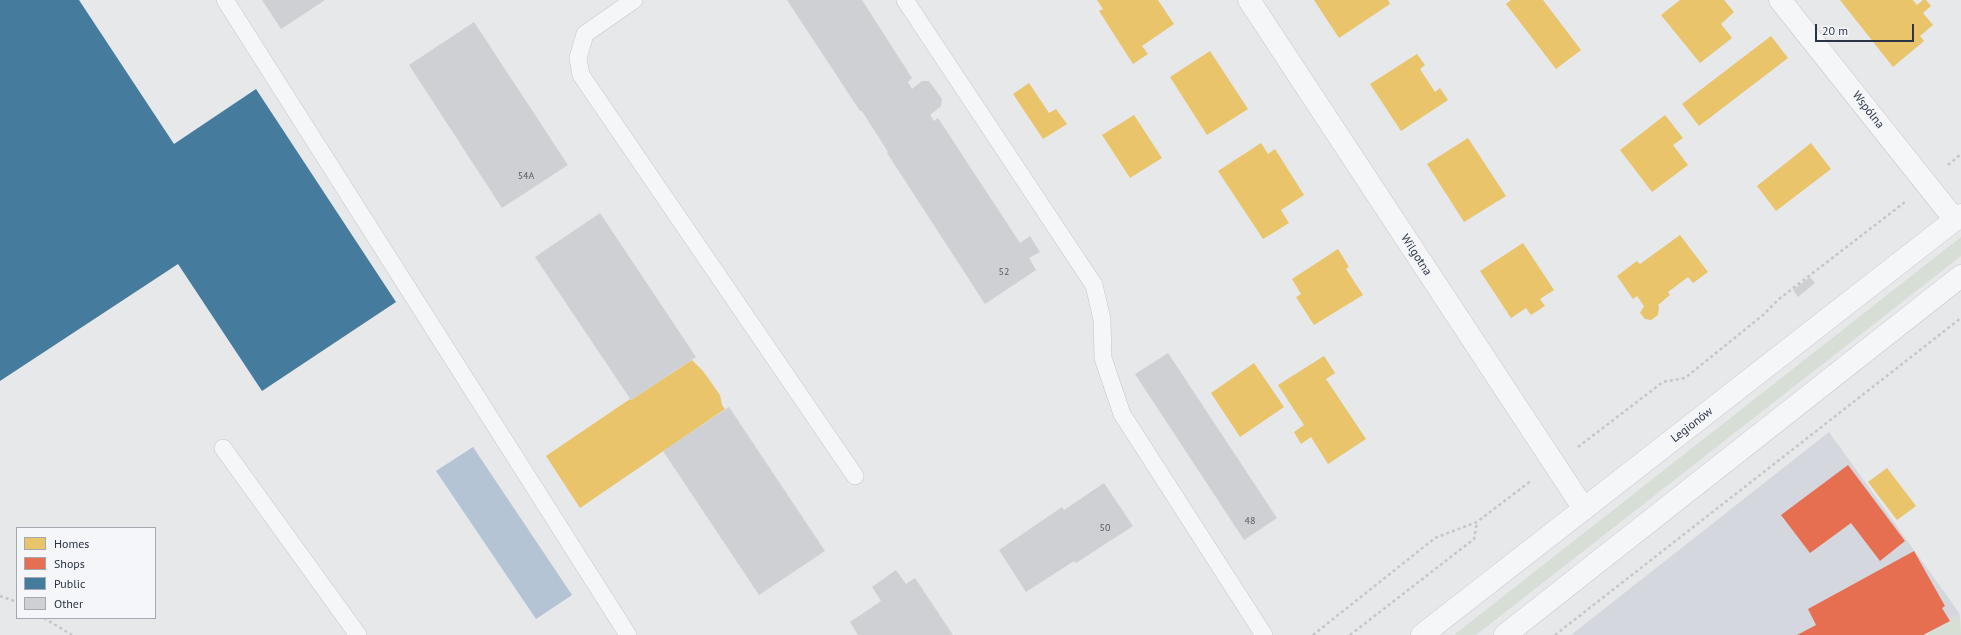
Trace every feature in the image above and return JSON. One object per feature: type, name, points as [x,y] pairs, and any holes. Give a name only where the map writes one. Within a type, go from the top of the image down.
[{"type":"street","name":"Wilgotna","points":[[1249,0],[1584,509]]},
{"type":"street","name":"Wspólna","points":[[1780,0],[1958,217]]},
{"type":"street","name":"Legionów","points":[[1422,635],[1958,217]]},
{"type":"street","points":[[1505,635],[1961,276]]},
{"type":"lane","points":[[225,0],[628,635]]},
{"type":"lane","points":[[634,0],[585,34],[578,58],[581,75],[855,476]]},
{"type":"lane","points":[[904,0],[1094,284],[1102,319],[1103,358],[1122,414],[1264,635]]},
{"type":"lane","points":[[223,448],[358,635]]},
{"type":"path","points":[[1945,168],[1961,154]]},
{"type":"path","points":[[1571,452],[1663,382],[1685,378],[1763,315],[1779,299],[1908,199]]},
{"type":"path","points":[[1555,635],[1961,318]]},
{"type":"path","points":[[1313,635],[1435,538],[1477,522],[1533,480]]},
{"type":"path","points":[[1350,635],[1474,539],[1477,522]]},
{"type":"path","points":[[0,596],[16,602]]},
{"type":"path","points":[[46,619],[72,635]]},
{"type":"shaded area","points":[[1961,237],[1961,256],[1476,635],[1454,635]]},
{"type":"shaded area","points":[[1829,432],[1960,614],[1924,635],[1571,635]]},
{"type":"shaded area","points":[[1960,614],[1961,635],[1924,635]]},
{"type":"water","points":[[473,447],[572,595],[536,619],[436,471]]},
{"type":"building: Homes","points":[[1097,0],[1158,0],[1174,24],[1142,46],[1148,54],[1133,64],[1099,11],[1103,9]]},
{"type":"building: Homes","points":[[1314,0],[1388,0],[1390,4],[1339,38]]},
{"type":"building: Homes","points":[[1511,0],[1543,0],[1581,50],[1556,69],[1506,4]]},
{"type":"building: Homes","points":[[1680,0],[1724,0],[1734,12],[1721,24],[1732,38],[1700,63],[1661,15]]},
{"type":"building: Homes","points":[[1840,0],[1913,0],[1917,5],[1923,0],[1926,0],[1931,6],[1923,13],[1933,25],[1920,36],[1924,41],[1893,67]]},
{"type":"building: Homes","points":[[1771,36],[1788,58],[1699,126],[1682,104]]},
{"type":"building: Homes","points":[[1210,51],[1248,109],[1207,135],[1170,77]]},
{"type":"building: Homes","points":[[1417,54],[1425,65],[1420,69],[1435,92],[1440,88],[1448,100],[1401,131],[1370,84]]},
{"type":"building: Homes","points":[[1029,83],[1049,113],[1056,109],[1067,124],[1043,139],[1013,94]]},
{"type":"building: Homes","points":[[1134,115],[1162,158],[1130,178],[1102,135]]},
{"type":"building: Homes","points":[[1665,115],[1683,138],[1673,145],[1688,165],[1652,192],[1620,150]]},
{"type":"building: Homes","points":[[1468,138],[1506,196],[1464,222],[1427,164]]},
{"type":"building: Homes","points":[[1261,143],[1268,154],[1275,149],[1304,195],[1281,210],[1289,223],[1263,239],[1218,171]]},
{"type":"building: Homes","points":[[1811,143],[1831,169],[1776,211],[1757,186]]},
{"type":"building: Homes","points":[[1680,235],[1708,272],[1693,283],[1688,277],[1668,292],[1670,295],[1658,305],[1658,315],[1651,320],[1645,319],[1640,313],[1644,306],[1637,296],[1633,299],[1617,276],[1637,261],[1640,264]]},
{"type":"building: Homes","points":[[1523,243],[1554,290],[1540,299],[1545,306],[1531,315],[1526,308],[1511,318],[1480,271]]},
{"type":"building: Homes","points":[[1338,249],[1349,267],[1346,269],[1363,295],[1314,325],[1296,297],[1301,294],[1292,279]]},
{"type":"building: Homes","points":[[1324,356],[1335,373],[1326,379],[1366,439],[1328,464],[1311,437],[1301,444],[1294,432],[1304,425],[1278,385]]},
{"type":"building: Homes","points":[[692,360],[703,371],[720,395],[722,405],[725,409],[580,508],[546,456],[630,399],[631,400]]},
{"type":"building: Homes","points":[[1254,363],[1284,407],[1240,437],[1211,393]]},
{"type":"building: Homes","points":[[1887,468],[1916,506],[1897,520],[1868,482]]},
{"type":"building: Shops","points":[[1848,465],[1905,541],[1880,561],[1851,523],[1810,553],[1781,515]]},
{"type":"building: Shops","points":[[1914,551],[1945,606],[1942,608],[1950,621],[1923,635],[1797,635],[1816,625],[1808,609]]},
{"type":"building: Public","points":[[0,0],[79,0],[174,144],[256,89],[396,302],[262,391],[178,264],[0,381]]},
{"type":"building: Other","points":[[262,0],[325,0],[281,29]]},
{"type":"building: Other","points":[[787,0],[862,0],[912,78],[908,82],[912,89],[922,81],[929,81],[942,99],[941,106],[930,115],[934,121],[938,118],[1020,243],[1030,236],[1040,252],[1029,258],[1036,270],[985,304],[887,153],[888,152],[862,111],[860,111]]},
{"type":"building: Other","points":[[474,22],[568,165],[502,208],[409,65]]},
{"type":"building: Other","points":[[600,213],[696,357],[631,400],[535,257]]},
{"type":"building: Other","points":[[1810,277],[1815,283],[1798,297],[1793,290]]},
{"type":"building: Other","points":[[1168,353],[1277,518],[1244,540],[1135,374]]},
{"type":"building: Other","points":[[729,407],[825,551],[759,595],[663,451]]},
{"type":"building: Other","points":[[1104,483],[1133,526],[1076,563],[1074,561],[1026,592],[999,550],[1062,507],[1064,510]]},
{"type":"building: Other","points":[[896,570],[906,584],[915,578],[953,635],[858,635],[850,622],[881,601],[872,587]]}]
